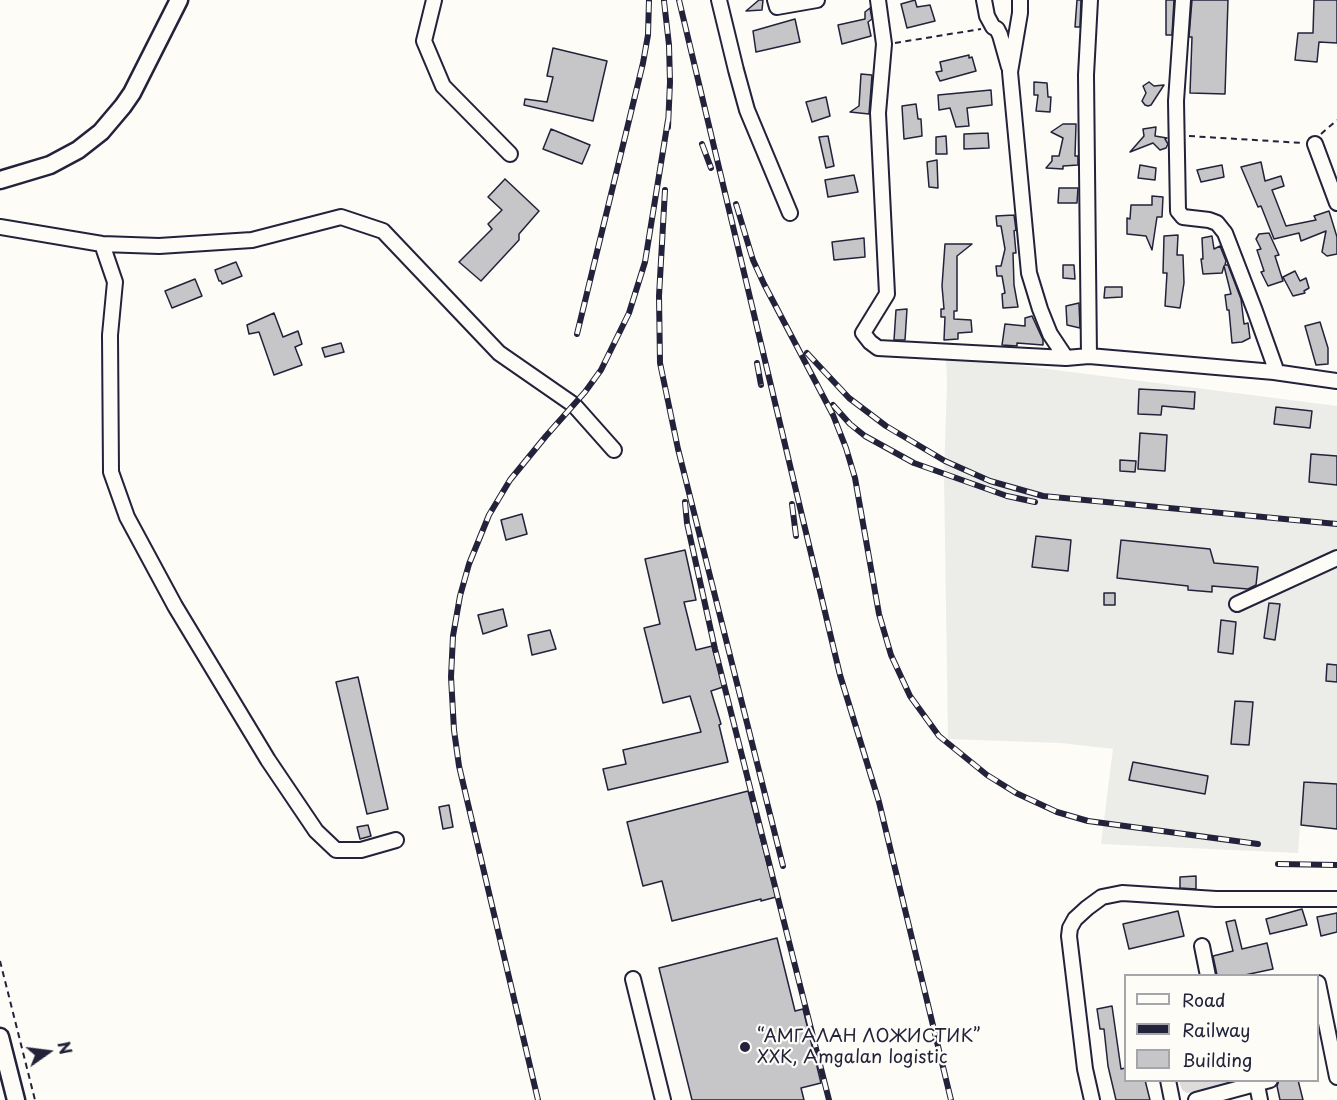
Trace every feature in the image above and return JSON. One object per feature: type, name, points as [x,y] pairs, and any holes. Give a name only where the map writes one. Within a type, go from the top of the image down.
[{"type":"main road","points":[[0,180],[50,165],[78,150],[101,132],[132,93],[179,0]]},
{"type":"main road","points":[[0,1038],[16,1100]]},
{"type":"street","points":[[434,0],[424,41],[443,86],[510,154]]},
{"type":"street","points":[[775,0],[777,7],[817,0]]},
{"type":"street","points":[[879,0],[884,44],[878,112],[887,294],[863,333],[870,342],[878,348],[1066,357],[1089,356],[1275,372],[1337,381]]},
{"type":"street","points":[[984,0],[987,16],[1000,35],[1010,72],[1029,273],[1050,334],[1066,357]]},
{"type":"street","points":[[1010,72],[1020,0]]},
{"type":"street","points":[[1089,0],[1086,75],[1089,356]]},
{"type":"street","points":[[1183,0],[1176,101],[1178,211],[1183,218],[1209,220],[1217,223],[1225,233],[1255,311],[1275,372]]},
{"type":"street","points":[[724,1],[736,70],[747,110],[790,213]]},
{"type":"street","points":[[1315,144],[1337,203]]},
{"type":"street","points":[[0,227],[102,244],[159,246],[252,240],[341,217],[383,231],[500,353],[574,405],[614,450]]},
{"type":"street","points":[[102,244],[115,282],[110,335],[111,471],[127,518],[175,606],[268,760],[316,831],[336,850],[360,850],[396,840]]},
{"type":"street","points":[[1237,604],[1337,558]]},
{"type":"street","points":[[1092,1100],[1085,1069],[1069,936],[1075,919],[1087,908],[1102,897],[1122,893],[1216,899],[1337,899]]},
{"type":"street","points":[[1202,946],[1208,974]]},
{"type":"street","points":[[633,979],[663,1100]]},
{"type":"street","points":[[1319,992],[1337,1077]]},
{"type":"street","points":[[1168,1082],[1172,1100]]},
{"type":"street","points":[[1196,1100],[1263,1083],[1260,1100]]},
{"type":"path","points":[[884,44],[993,27]]},
{"type":"path","points":[[1177,135],[1315,144],[1328,126],[1337,120]]},
{"type":"path","points":[[0,962],[35,1100]]},
{"type":"shaded area","points":[[946,356],[1337,406],[1337,784],[1303,781],[1298,853],[1101,844],[1113,749],[1061,743],[948,739],[944,475]]},
{"type":"shaded area","points":[[1179,1082],[1241,1082],[1187,1093],[1182,1090]]},
{"type":"building","points":[[759,0],[763,0],[762,10],[746,11]]},
{"type":"building","points":[[915,0],[917,7],[930,5],[935,21],[907,28],[901,4]]},
{"type":"building","points":[[1077,0],[1081,0],[1080,27],[1075,27]]},
{"type":"building","points":[[1166,0],[1174,0],[1172,35],[1166,35]]},
{"type":"building","points":[[1192,0],[1228,0],[1225,94],[1190,93],[1192,37],[1189,37]]},
{"type":"building","points":[[1314,0],[1337,0],[1337,43],[1319,42],[1317,62],[1295,60],[1298,33],[1313,33]]},
{"type":"building","points":[[870,8],[872,19],[868,22],[871,36],[842,44],[838,25],[865,19],[865,12]]},
{"type":"building","points":[[795,19],[800,42],[756,52],[753,31]]},
{"type":"building","points":[[553,48],[607,61],[593,121],[524,105],[525,99],[547,102],[553,77],[547,76]]},
{"type":"building","points":[[969,55],[969,58],[972,57],[976,71],[940,81],[936,72],[942,71],[940,62]]},
{"type":"building","points":[[861,74],[872,75],[869,114],[850,112],[859,106]]},
{"type":"building","points":[[1034,82],[1047,83],[1048,97],[1051,97],[1050,112],[1036,111],[1038,95],[1034,95]]},
{"type":"building","points":[[1149,82],[1154,86],[1164,85],[1148,106],[1142,101],[1146,93],[1143,86]]},
{"type":"building","points":[[991,90],[992,105],[967,108],[969,126],[956,127],[950,108],[939,110],[938,95]]},
{"type":"building","points":[[826,97],[830,116],[812,122],[806,102]]},
{"type":"building","points":[[916,104],[918,119],[921,119],[922,136],[904,139],[902,106]]},
{"type":"building","points":[[1063,124],[1076,124],[1075,156],[1078,156],[1078,165],[1063,166],[1063,169],[1046,168],[1052,161],[1052,156],[1059,156],[1063,138],[1051,132]]},
{"type":"building","points":[[1156,127],[1155,136],[1167,138],[1165,139],[1168,144],[1166,148],[1160,150],[1153,143],[1130,152],[1144,136],[1143,129]]},
{"type":"building","points":[[551,129],[590,145],[582,164],[543,149]]},
{"type":"building","points":[[988,133],[989,148],[964,149],[964,134]]},
{"type":"building","points":[[828,136],[834,166],[826,168],[819,137]]},
{"type":"building","points":[[946,136],[947,154],[936,154],[936,137]]},
{"type":"building","points":[[937,160],[938,188],[929,187],[927,162]]},
{"type":"building","points":[[1261,162],[1265,181],[1281,176],[1284,186],[1272,190],[1286,226],[1316,220],[1314,216],[1329,211],[1337,237],[1337,254],[1327,256],[1322,252],[1326,231],[1301,241],[1299,233],[1274,239],[1261,206],[1258,207],[1241,167]]},
{"type":"building","points":[[1140,165],[1156,168],[1155,180],[1138,178]]},
{"type":"building","points":[[1222,165],[1224,177],[1201,182],[1197,170]]},
{"type":"building","points":[[854,175],[858,192],[828,197],[825,180]]},
{"type":"building","points":[[505,179],[539,211],[519,234],[519,240],[481,281],[459,262],[492,229],[488,224],[502,210],[488,197]]},
{"type":"building","points":[[1059,188],[1078,188],[1077,203],[1058,203]]},
{"type":"building","points":[[1152,196],[1163,197],[1162,217],[1157,217],[1152,250],[1146,236],[1127,234],[1127,218],[1130,219],[1131,205],[1152,205]]},
{"type":"building","points":[[1014,215],[1016,253],[1013,253],[1014,285],[1018,307],[1003,308],[1002,294],[1005,293],[1002,276],[997,276],[996,266],[1001,266],[1005,249],[1001,226],[997,226],[996,216]]},
{"type":"building","points":[[1269,233],[1279,255],[1275,256],[1283,281],[1268,286],[1261,272],[1264,271],[1257,250],[1261,249],[1256,239],[1259,234]]},
{"type":"building","points":[[1178,235],[1177,255],[1183,255],[1184,283],[1180,308],[1165,306],[1167,273],[1163,273],[1164,236]]},
{"type":"building","points":[[1212,236],[1214,249],[1220,246],[1226,261],[1225,265],[1228,265],[1241,299],[1244,324],[1248,323],[1250,338],[1242,342],[1232,343],[1225,295],[1231,294],[1224,266],[1222,273],[1203,274],[1202,238]]},
{"type":"building","points":[[864,238],[865,257],[834,260],[832,242]]},
{"type":"building","points":[[945,244],[972,244],[957,256],[957,311],[954,311],[954,319],[971,320],[972,332],[958,333],[958,339],[944,340],[945,317],[941,317],[941,309],[944,309],[942,286]]},
{"type":"building","points":[[236,262],[242,276],[222,284],[215,270]]},
{"type":"building","points":[[1063,265],[1074,265],[1075,279],[1063,278]]},
{"type":"building","points":[[1295,271],[1300,281],[1306,278],[1309,288],[1304,291],[1305,293],[1293,296],[1283,277]]},
{"type":"building","points":[[195,279],[202,296],[172,308],[165,291]]},
{"type":"building","points":[[1105,287],[1122,287],[1122,297],[1104,298]]},
{"type":"building","points":[[1079,303],[1080,328],[1067,325],[1066,306]]},
{"type":"building","points":[[907,309],[905,340],[894,340],[896,310]]},
{"type":"building","points":[[274,313],[283,337],[298,331],[302,344],[295,347],[302,365],[274,375],[259,332],[249,334],[247,325]]},
{"type":"building","points":[[1032,316],[1043,345],[1017,343],[1017,346],[1002,345],[1005,324],[1025,326],[1025,318]]},
{"type":"building","points":[[1320,322],[1328,348],[1328,364],[1316,365],[1305,326]]},
{"type":"building","points":[[341,343],[344,352],[325,357],[322,348]]},
{"type":"building","points":[[1139,389],[1195,392],[1194,409],[1162,406],[1161,415],[1138,414]]},
{"type":"building","points":[[1276,407],[1312,411],[1310,428],[1274,424]]},
{"type":"building","points":[[1140,433],[1167,435],[1165,471],[1138,469]]},
{"type":"building","points":[[1311,454],[1337,456],[1337,485],[1309,482]]},
{"type":"building","points":[[1120,460],[1136,461],[1135,472],[1120,471]]},
{"type":"building","points":[[522,514],[527,534],[506,540],[501,520]]},
{"type":"building","points":[[1036,536],[1071,540],[1068,571],[1032,567]]},
{"type":"building","points":[[1121,540],[1210,549],[1214,563],[1258,567],[1256,585],[1248,589],[1212,586],[1212,592],[1188,590],[1188,586],[1117,578]]},
{"type":"building","points":[[685,550],[696,600],[684,602],[696,650],[712,646],[723,687],[711,691],[721,724],[719,725],[728,762],[608,790],[603,769],[626,764],[623,750],[701,732],[690,696],[663,703],[644,628],[660,624],[645,559]]},
{"type":"building","points":[[1104,593],[1115,593],[1115,605],[1104,605]]},
{"type":"building","points":[[1269,603],[1280,604],[1275,640],[1264,638]]},
{"type":"building","points":[[503,609],[507,626],[483,634],[478,615]]},
{"type":"building","points":[[1221,620],[1236,622],[1233,654],[1218,652]]},
{"type":"building","points":[[550,630],[556,649],[532,655],[528,635]]},
{"type":"building","points":[[1327,664],[1337,665],[1337,682],[1326,681]]},
{"type":"building","points":[[358,677],[388,809],[367,814],[336,682]]},
{"type":"building","points":[[1235,701],[1253,702],[1249,745],[1231,744]]},
{"type":"building","points":[[1133,762],[1208,776],[1205,794],[1129,780]]},
{"type":"building","points":[[1304,782],[1337,784],[1337,829],[1301,825]]},
{"type":"building","points":[[748,791],[776,897],[672,921],[662,881],[643,886],[627,822]]},
{"type":"building","points":[[449,805],[453,827],[443,829],[439,807]]},
{"type":"building","points":[[368,825],[371,836],[360,839],[357,827]]},
{"type":"building","points":[[1196,876],[1196,889],[1180,888],[1180,877]]},
{"type":"building","points":[[1302,909],[1307,925],[1270,934],[1266,919]]},
{"type":"building","points":[[1178,911],[1184,936],[1129,949],[1123,924]]},
{"type":"building","points":[[1337,913],[1337,932],[1321,936],[1317,917]]},
{"type":"building","points":[[1235,920],[1242,949],[1267,943],[1273,969],[1250,974],[1217,974],[1213,956],[1233,951],[1226,922]]},
{"type":"building","name":"“АМГАЛАН ЛОЖИСТИК” ХХК, Amgalan logistic","points":[[777,938],[795,1011],[803,1009],[821,1083],[801,1088],[804,1100],[692,1100],[659,968]]},
{"type":"building","points":[[1112,1006],[1121,1069],[1124,1068],[1124,1082],[1146,1082],[1150,1100],[1116,1100],[1108,1066],[1104,1029],[1100,1029],[1097,1009]]},
{"type":"building","points":[[1278,1082],[1298,1082],[1303,1100],[1280,1100]]},
{"type":"railway","points":[[577,334],[643,63],[648,35],[649,0]]},
{"type":"railway","points":[[679,0],[840,675],[879,802],[951,1100]]},
{"type":"railway","points":[[664,1],[669,45],[668,127]]},
{"type":"railway","points":[[538,1100],[459,766],[451,677],[453,636],[460,596],[469,564],[489,515],[510,480],[601,370],[629,313],[645,262],[668,120]]},
{"type":"railway","points":[[702,144],[711,168]]},
{"type":"railway","points":[[665,190],[659,296],[660,363],[678,449],[783,866]]},
{"type":"railway","points":[[736,204],[753,260],[833,415],[846,448],[855,478],[879,614],[891,655],[910,696],[939,736],[987,775],[1016,793],[1057,812],[1088,821],[1258,844]]},
{"type":"railway","points":[[807,353],[849,398],[886,426],[945,461],[990,481],[1043,496],[1337,524]]},
{"type":"railway","points":[[757,363],[761,385]]},
{"type":"railway","points":[[833,405],[850,424],[865,436],[914,463],[1007,496],[1035,502]]},
{"type":"railway","points":[[685,502],[687,523],[715,649],[829,1100]]},
{"type":"railway","points":[[792,504],[796,536]]},
{"type":"railway","points":[[1278,864],[1337,865]]},
{"type":"place","name":"“АМГАЛАН ЛОЖИСТИК” ХХК, Amgalan logistic","points":[[745,1047]]}]
